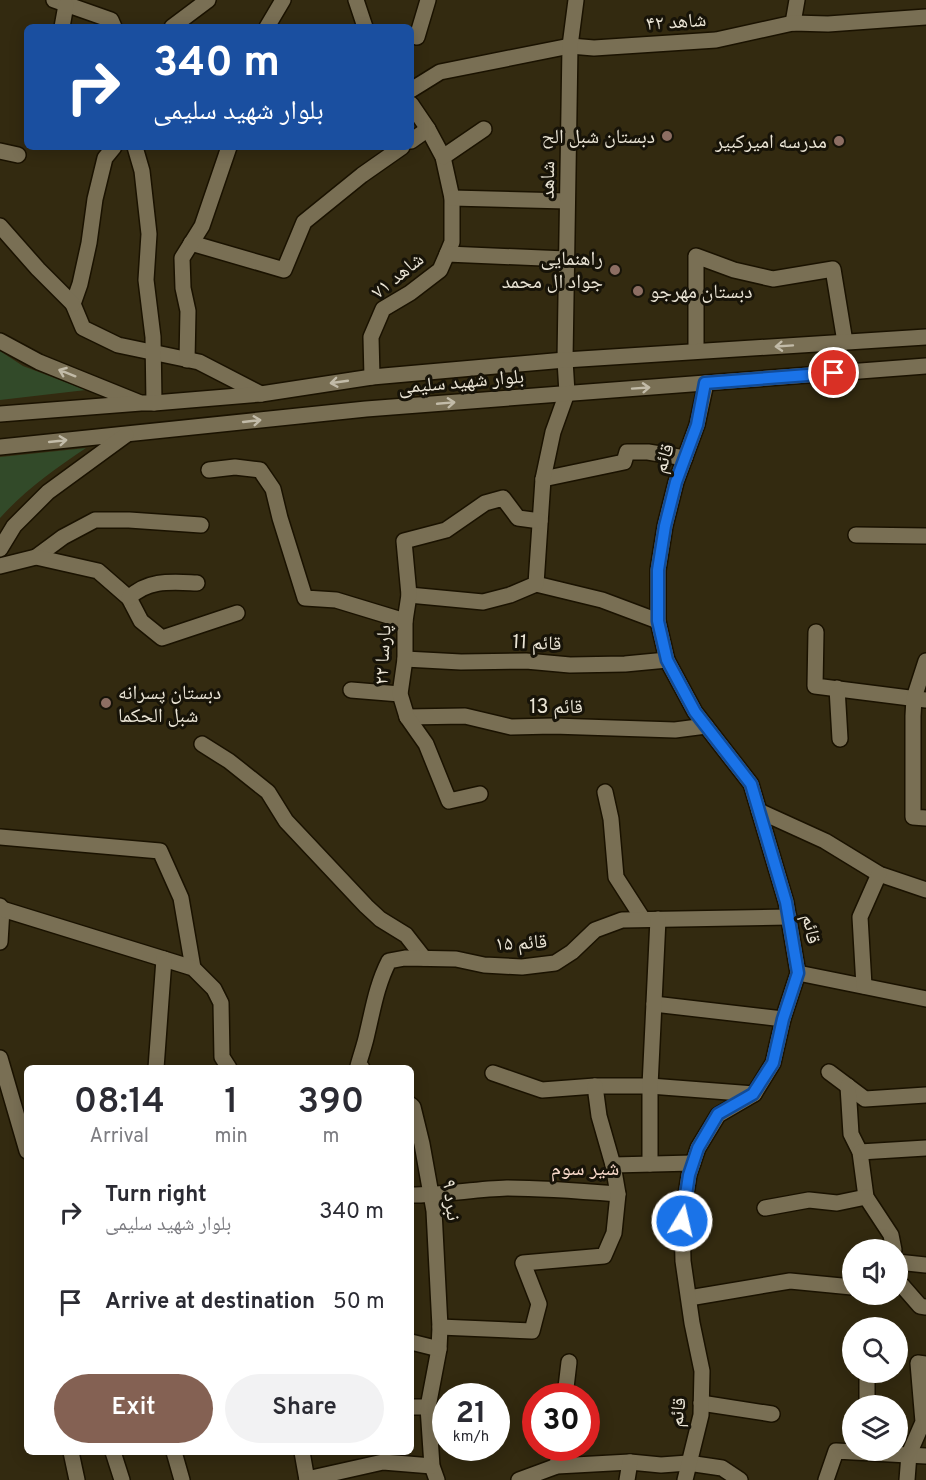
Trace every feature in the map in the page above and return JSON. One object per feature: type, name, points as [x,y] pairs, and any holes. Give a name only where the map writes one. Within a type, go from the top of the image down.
[{"type":"street","points":[[176,24],[208,0]]},
{"type":"street","points":[[269,24],[283,0]]},
{"type":"street","points":[[356,0],[364,24]]},
{"type":"street","points":[[417,37],[428,0]]},
{"type":"street","name":"شاهد","points":[[567,393],[565,360],[570,46],[576,0]]},
{"type":"street","points":[[793,23],[797,0]]},
{"type":"street","points":[[62,24],[60,2],[111,20],[113,24]]},
{"type":"street","name":"شاهد ۴۲","points":[[414,88],[440,72],[570,46],[594,48],[716,40],[793,23],[828,24],[926,17]]},
{"type":"street","points":[[414,108],[443,158],[452,198],[452,242],[447,254]]},
{"type":"street","points":[[414,139],[428,129]]},
{"type":"street","points":[[443,158],[484,129]]},
{"type":"street","points":[[73,304],[89,243],[95,199],[105,158],[112,150]]},
{"type":"street","points":[[0,341],[39,362],[148,403],[153,352],[146,280],[149,234],[142,171],[136,150]]},
{"type":"street","points":[[187,360],[188,311],[183,288],[182,258],[202,226],[228,150]]},
{"type":"street","points":[[191,243],[284,270],[304,222],[362,175],[398,150]]},
{"type":"street","points":[[0,151],[18,155]]},
{"type":"street","points":[[452,198],[567,201]]},
{"type":"street","points":[[0,226],[73,304],[83,328],[118,345],[199,362],[261,394]]},
{"type":"street","name":"شاهد ۷۱","points":[[372,377],[371,337],[383,309],[410,293],[440,270],[447,254],[567,259]]},
{"type":"street","points":[[696,351],[696,256],[734,270],[773,279],[833,269],[845,342]]},
{"type":"street","name":"بلوار شهید سلیمی","points":[[0,414],[261,394],[372,377],[565,360],[926,337]]},
{"type":"street","name":"بلوار شهید سلیمی","points":[[0,447],[366,409],[926,366]]},
{"type":"street","name":"قائم","points":[[685,1480],[701,1415],[702,1371],[692,1323],[684,1261],[682,1221],[689,1175],[698,1148],[718,1114],[753,1094],[773,1063],[783,1019],[798,973],[786,902],[751,784],[695,712],[667,660],[658,621],[658,570],[665,526],[676,482],[697,425],[705,383]]},
{"type":"street","points":[[537,584],[543,478],[553,432],[567,393]]},
{"type":"street","points":[[0,549],[14,526],[48,492],[127,434]]},
{"type":"street","points":[[543,478],[624,462],[627,452],[648,452],[685,458]]},
{"type":"street","points":[[209,470],[235,467],[260,470],[273,489],[306,598],[336,600],[405,621]]},
{"type":"street","name":"پارسا ۲۲","points":[[480,794],[449,801],[426,744],[407,717],[400,694],[405,659],[405,621],[409,595],[404,541],[446,530],[485,503],[503,498],[518,518],[540,521]]},
{"type":"street","points":[[0,566],[36,557],[63,537],[95,520],[201,525]]},
{"type":"street","points":[[856,536],[926,536]]},
{"type":"street","points":[[36,557],[98,571],[129,598],[141,621],[162,638],[237,613]]},
{"type":"street","points":[[129,598],[137,591],[165,581],[197,583]]},
{"type":"street","points":[[409,595],[483,602],[510,595],[537,584],[602,600],[658,621]]},
{"type":"street","points":[[816,632],[815,686],[920,699]]},
{"type":"street","name":"قائم 11","points":[[405,659],[461,662],[526,661],[570,665],[625,664],[667,660]]},
{"type":"street","points":[[926,661],[920,699],[912,716],[913,817],[926,818]]},
{"type":"street","points":[[837,688],[840,739]]},
{"type":"street","points":[[351,690],[400,694]]},
{"type":"street","name":"قائم 13","points":[[407,717],[465,716],[511,727],[675,730],[706,726]]},
{"type":"street","points":[[202,744],[229,761],[268,792],[286,821],[366,906],[380,919],[406,934],[424,957]]},
{"type":"street","points":[[605,792],[611,819],[616,877],[650,919],[654,1004],[650,1086],[650,1164]]},
{"type":"street","points":[[759,811],[825,841],[879,874],[926,890]]},
{"type":"street","points":[[0,837],[160,851],[181,898],[193,968]]},
{"type":"street","points":[[864,986],[860,917],[879,874]]},
{"type":"street","points":[[0,942],[1,907],[193,968],[214,989],[221,1003],[222,1057],[227,1065]]},
{"type":"street","name":"قائم ۱۵","points":[[358,1065],[381,976],[389,961],[424,957],[456,959],[484,965],[522,967],[555,963],[572,952],[595,930],[622,920],[789,917]]},
{"type":"street","points":[[156,1065],[164,959]]},
{"type":"street","points":[[798,973],[926,999]]},
{"type":"street","points":[[654,1004],[783,1019]]},
{"type":"street","points":[[0,1058],[24,1141]]},
{"type":"street","points":[[829,1072],[865,1099],[926,1096]]},
{"type":"street","points":[[493,1073],[542,1090],[595,1086],[650,1086],[753,1094]]},
{"type":"street","points":[[440,1327],[532,1331],[539,1304],[523,1263],[604,1256],[614,1233],[618,1194],[613,1165],[599,1116],[595,1086]]},
{"type":"street","points":[[848,1086],[851,1134],[860,1152],[866,1197],[892,1239]]},
{"type":"street","name":"نبرد ۹","points":[[414,1111],[434,1211],[440,1327],[439,1349],[428,1407],[435,1473]]},
{"type":"street","points":[[860,1152],[926,1148]]},
{"type":"street","points":[[613,1165],[693,1163]]},
{"type":"street","points":[[414,1195],[505,1188],[558,1189],[618,1194]]},
{"type":"street","points":[[765,1208],[809,1200],[837,1203],[866,1197]]},
{"type":"street","points":[[908,1264],[926,1265]]},
{"type":"street","points":[[688,1298],[790,1281],[842,1286]]},
{"type":"street","points":[[908,1293],[920,1306],[926,1307]]},
{"type":"street","points":[[414,1343],[439,1349]]},
{"type":"street","points":[[567,1383],[569,1362]]},
{"type":"street","points":[[907,1480],[909,1454],[924,1422],[918,1363],[926,1364]]},
{"type":"street","points":[[701,1403],[772,1414]]},
{"type":"street","points":[[414,1407],[428,1407]]},
{"type":"street","points":[[826,1480],[836,1451],[842,1451]]},
{"type":"street","points":[[909,1454],[926,1456]]},
{"type":"street","points":[[72,1455],[77,1480]]},
{"type":"street","points":[[114,1455],[122,1480]]},
{"type":"street","points":[[175,1455],[182,1480]]},
{"type":"street","points":[[303,1455],[307,1480],[383,1462],[435,1473]]},
{"type":"street","points":[[557,1466],[558,1461]]},
{"type":"street","points":[[627,1480],[630,1462]]},
{"type":"street","points":[[519,1480],[557,1466],[630,1462],[662,1465],[688,1463],[722,1468],[740,1480]]},
{"type":"green space","points":[[0,351],[23,366],[86,390],[0,400]]},
{"type":"green space","points":[[86,448],[30,489],[0,518],[0,457]]},
{"type":"place","name":"دبستان شبل الح","points":[[667,136]]},
{"type":"place","name":"مدرسه امیرکبیر","points":[[839,141]]},
{"type":"place","name":"راهنمایی جواد ال محمد","points":[[615,270]]},
{"type":"place","name":"دبستان مهرجو","points":[[638,291]]},
{"type":"place","name":"دبستان پسرانه شبل الحکما","points":[[106,703]]},
{"type":"district","name":"شیر سوم","points":[[585,1168]]},
{"type":"route","points":[[682,1221],[689,1175],[698,1148],[718,1114],[753,1094],[773,1063],[783,1019],[798,973],[786,902],[751,784],[695,712],[667,660],[658,621],[658,570],[665,526],[676,482],[697,425],[705,383],[834,373]]}]
